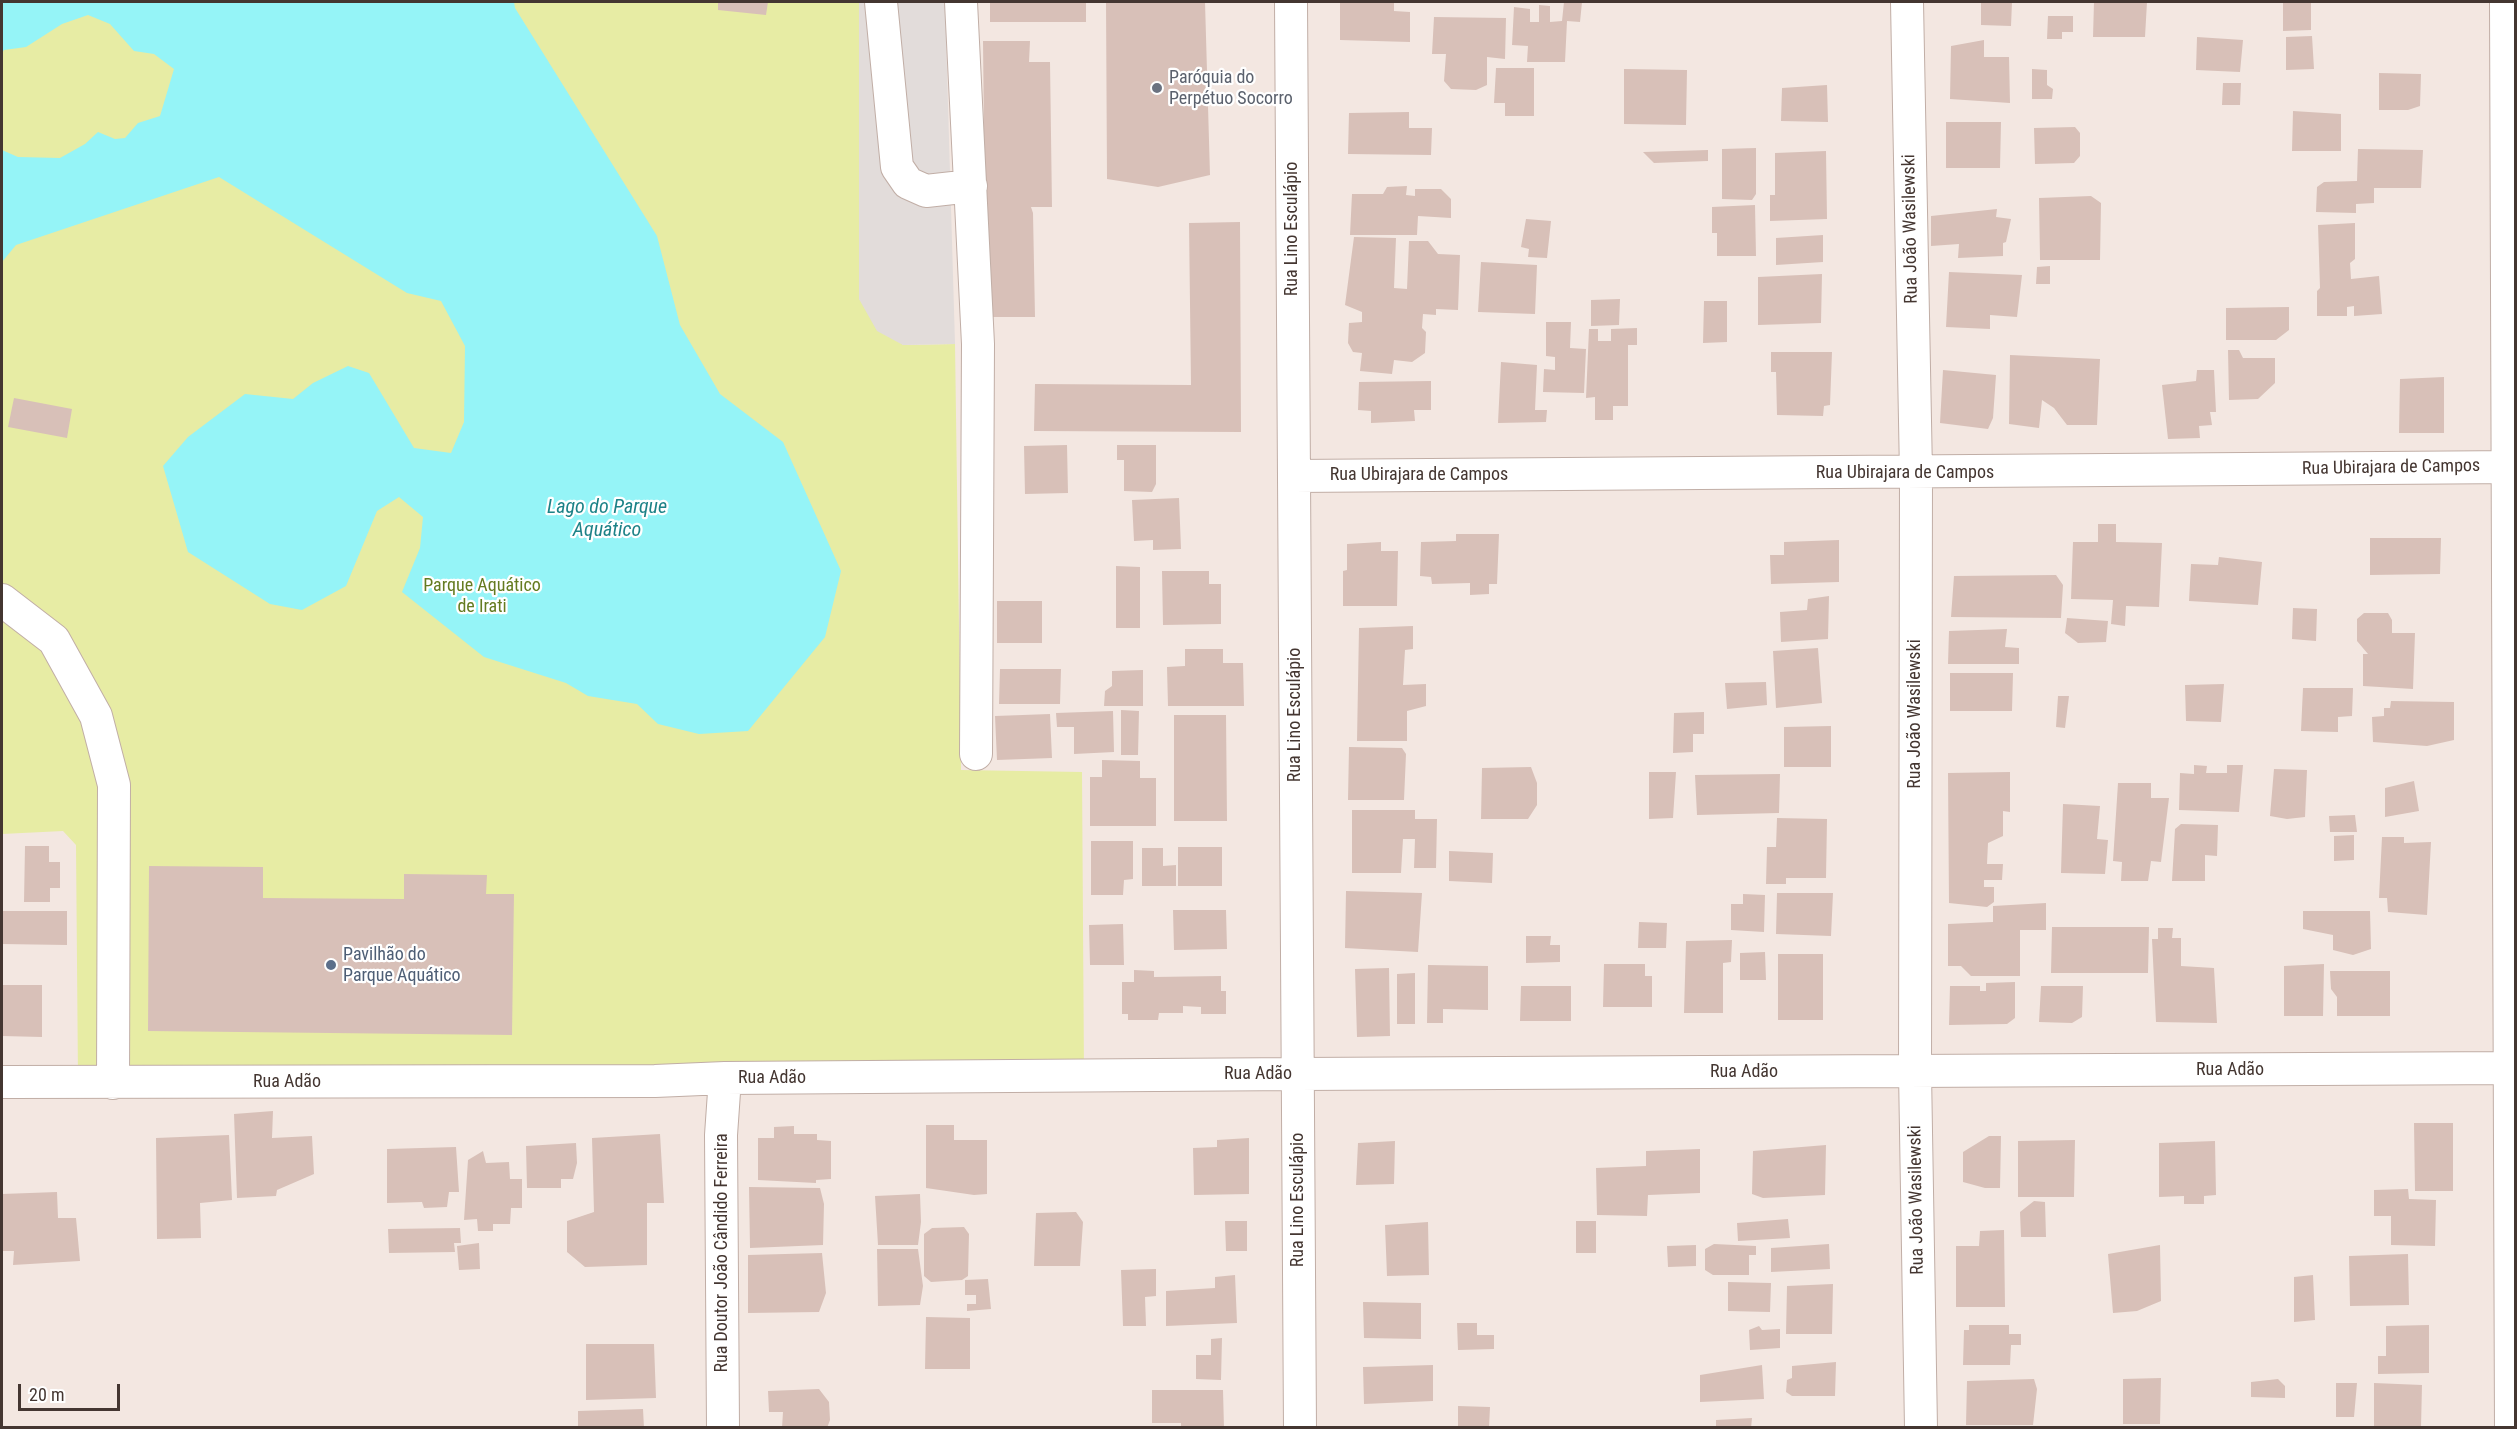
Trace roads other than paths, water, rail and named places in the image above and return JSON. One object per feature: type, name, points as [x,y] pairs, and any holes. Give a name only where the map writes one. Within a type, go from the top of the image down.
[{"type":"street","points":[[881,2],[897,167],[908,183],[926,191],[970,186]]},
{"type":"street","points":[[961,2],[978,344],[976,754]]},
{"type":"street","name":"Rua Lino Esculápio","points":[[1291,2],[1300,1428]]},
{"type":"street","name":"Rua João Wasilewski","points":[[1907,2],[1916,473],[1915,1072],[1921,1428]]},
{"type":"street","points":[[2506,2],[2513,467],[2511,1428]]},
{"type":"street","name":"Rua Ubirajara de Campos","points":[[1294,476],[2513,467]]},
{"type":"street","points":[[2,600],[54,640],[96,716],[114,784],[113,1083]]},
{"type":"street","name":"Rua Adão","points":[[2,1082],[655,1082],[725,1078],[2513,1068]]},
{"type":"street","name":"Rua Doutor João Cândido Ferreira","points":[[723,1428],[721,1135],[725,1078]]},
{"type":"water","name":"Lago do Parque Aquático","points":[[2,2],[514,2],[515,8],[657,236],[680,325],[720,394],[783,442],[841,571],[825,637],[748,731],[699,734],[658,724],[637,704],[588,696],[566,683],[484,657],[402,592],[420,548],[423,517],[399,497],[377,511],[346,586],[302,610],[270,604],[188,552],[163,466],[188,437],[245,394],[293,399],[313,383],[348,366],[369,373],[414,448],[451,453],[464,422],[465,346],[441,301],[407,293],[219,177],[16,245],[2,262],[2,150],[18,157],[60,158],[85,144],[98,132],[115,139],[125,138],[138,123],[160,116],[174,69],[154,54],[134,51],[110,24],[88,15],[62,24],[26,47],[4,50],[2,53]]},
{"type":"place","name":"Paróquia do Perpétuo Socorro","points":[[1157,88]]},
{"type":"place","name":"Pavilhão do Parque Aquático","points":[[331,965]]},
{"type":"park label","name":"Parque Aquático de Irati","points":[[482,596]]}]
